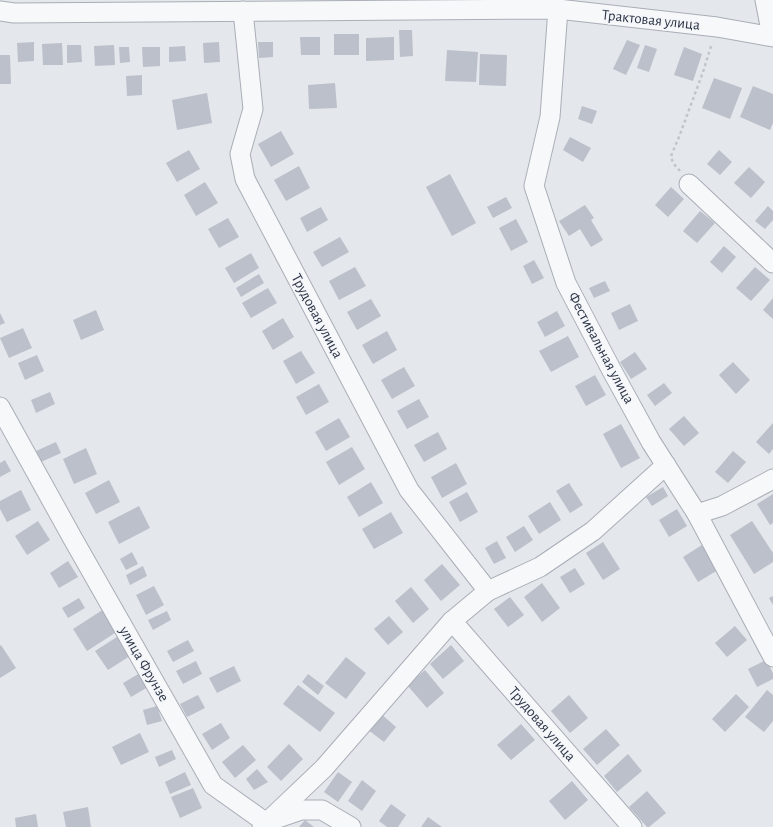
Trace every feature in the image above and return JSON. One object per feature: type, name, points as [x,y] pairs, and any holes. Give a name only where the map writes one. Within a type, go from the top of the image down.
[{"type":"street","points":[[765,0],[772,36]]},
{"type":"street","name":"Трактовая улица","points":[[0,11],[14,13],[558,10],[717,27],[772,36]]},
{"type":"street","name":"Фестивальная улица","points":[[558,10],[550,117],[534,186],[566,283],[611,369],[666,465],[697,514],[773,657]]},
{"type":"street","name":"Трудовая улица","points":[[243,11],[253,109],[240,154],[245,180],[409,490],[488,591]]},
{"type":"street","points":[[689,184],[773,262]]},
{"type":"street","name":"улица Фрунзе","points":[[0,407],[213,786],[263,825]]},
{"type":"street","points":[[263,825],[324,768],[452,621],[488,591],[540,567],[593,531],[666,465]]},
{"type":"street","points":[[697,514],[722,506],[773,479]]},
{"type":"street","name":"Трудовая улица","points":[[452,621],[632,827]]},
{"type":"street","points":[[263,825],[301,810],[322,810],[351,827]]},
{"type":"path","points":[[689,184],[685,176],[672,163],[671,156],[703,72],[717,27]]},
{"type":"building","points":[[399,30],[412,30],[413,56],[400,57]]},
{"type":"building","points":[[334,34],[359,34],[359,55],[334,55]]},
{"type":"building","points":[[300,37],[320,37],[320,55],[301,55]]},
{"type":"building","points":[[394,37],[394,60],[366,61],[366,38]]},
{"type":"building","points":[[627,40],[640,45],[626,75],[613,69]]},
{"type":"building","points":[[34,42],[34,61],[18,62],[17,43]]},
{"type":"building","points":[[219,42],[220,62],[204,63],[203,43]]},
{"type":"building","points":[[258,42],[273,42],[273,57],[259,58]]},
{"type":"building","points":[[62,43],[63,65],[43,65],[42,44]]},
{"type":"building","points":[[67,45],[81,45],[82,62],[67,63]]},
{"type":"building","points":[[114,45],[115,65],[95,66],[94,46]]},
{"type":"building","points":[[645,45],[657,49],[649,72],[637,68]]},
{"type":"building","points":[[185,46],[186,61],[169,62],[169,47]]},
{"type":"building","points":[[119,47],[129,47],[130,62],[120,63]]},
{"type":"building","points":[[142,47],[160,47],[160,66],[143,67]]},
{"type":"building","points":[[684,47],[702,54],[693,81],[674,75]]},
{"type":"building","points":[[447,50],[478,52],[476,82],[445,81]]},
{"type":"building","points":[[480,54],[507,55],[506,86],[479,85]]},
{"type":"building","points":[[0,55],[10,55],[11,84],[0,84]]},
{"type":"building","points":[[142,75],[142,95],[127,96],[126,76]]},
{"type":"building","points":[[714,78],[742,88],[730,119],[702,108]]},
{"type":"building","points":[[335,83],[337,108],[309,109],[308,85]]},
{"type":"building","points":[[753,86],[773,94],[773,123],[770,130],[740,117]]},
{"type":"building","points":[[207,93],[212,123],[177,130],[172,100]]},
{"type":"building","points":[[582,106],[597,111],[592,124],[578,119]]},
{"type":"building","points":[[281,131],[294,154],[271,167],[258,144]]},
{"type":"building","points":[[570,137],[591,148],[583,162],[563,150]]},
{"type":"building","points":[[189,150],[200,169],[177,182],[166,163]]},
{"type":"building","points":[[719,150],[732,162],[720,175],[707,164]]},
{"type":"building","points":[[299,166],[310,188],[286,201],[274,180]]},
{"type":"building","points":[[749,167],[765,182],[751,198],[734,183]]},
{"type":"building","points":[[450,174],[476,223],[452,236],[426,187]]},
{"type":"building","points":[[205,182],[218,203],[196,216],[184,195]]},
{"type":"building","points":[[671,187],[684,199],[668,217],[655,205]]},
{"type":"building","points":[[506,197],[512,208],[493,218],[487,207]]},
{"type":"building","points":[[585,205],[594,218],[591,220],[603,240],[591,247],[580,229],[569,236],[559,221]]},
{"type":"building","points":[[768,206],[773,211],[773,220],[765,229],[755,221]]},
{"type":"building","points":[[321,207],[328,220],[307,232],[300,218]]},
{"type":"building","points":[[700,211],[715,223],[697,243],[683,231]]},
{"type":"building","points":[[228,218],[239,237],[219,248],[208,229]]},
{"type":"building","points":[[516,219],[528,242],[511,251],[499,228]]},
{"type":"building","points":[[340,237],[349,252],[322,267],[313,252]]},
{"type":"building","points":[[724,246],[736,257],[722,273],[710,262]]},
{"type":"building","points":[[251,253],[259,268],[234,283],[225,268]]},
{"type":"building","points":[[534,260],[544,278],[532,284],[523,266]]},
{"type":"building","points":[[355,267],[366,286],[339,300],[329,281]]},
{"type":"building","points":[[755,267],[770,280],[751,301],[736,288]]},
{"type":"building","points":[[259,274],[264,283],[241,297],[236,288]]},
{"type":"building","points":[[605,281],[610,291],[594,298],[589,288]]},
{"type":"building","points":[[268,288],[277,303],[251,318],[242,303]]},
{"type":"building","points":[[773,298],[773,319],[763,310]]},
{"type":"building","points":[[371,299],[381,316],[357,330],[347,312]]},
{"type":"building","points":[[630,304],[638,321],[619,330],[611,313]]},
{"type":"building","points":[[96,310],[104,330],[81,340],[73,320]]},
{"type":"building","points":[[557,311],[565,326],[545,337],[537,322]]},
{"type":"building","points":[[0,313],[5,323],[0,325]]},
{"type":"building","points":[[283,318],[294,337],[273,350],[262,331]]},
{"type":"building","points":[[23,328],[32,348],[9,358],[0,338]]},
{"type":"building","points":[[387,331],[397,350],[373,364],[362,345]]},
{"type":"building","points":[[568,336],[579,357],[551,372],[539,351]]},
{"type":"building","points":[[301,351],[315,373],[296,384],[283,361]]},
{"type":"building","points":[[635,352],[647,369],[631,379],[620,362]]},
{"type":"building","points":[[37,355],[44,371],[25,380],[18,363]]},
{"type":"building","points":[[733,362],[750,380],[736,394],[719,375]]},
{"type":"building","points":[[404,367],[415,386],[392,399],[381,380]]},
{"type":"building","points":[[595,375],[606,395],[586,406],[575,386]]},
{"type":"building","points":[[664,383],[672,393],[655,406],[647,395]]},
{"type":"building","points":[[319,384],[329,402],[306,415],[296,397]]},
{"type":"building","points":[[50,392],[55,404],[36,413],[31,400]]},
{"type":"building","points":[[419,399],[429,417],[407,429],[397,411]]},
{"type":"building","points":[[684,416],[699,433],[684,446],[669,429]]},
{"type":"building","points":[[339,418],[350,437],[326,451],[315,432]]},
{"type":"building","points":[[773,423],[773,449],[769,454],[756,442]]},
{"type":"building","points":[[621,424],[640,458],[621,468],[603,434]]},
{"type":"building","points":[[438,432],[447,449],[424,462],[414,445]]},
{"type":"building","points":[[56,442],[61,453],[41,462],[36,451]]},
{"type":"building","points":[[352,447],[365,469],[339,485],[326,462]]},
{"type":"building","points":[[86,448],[97,474],[74,484],[63,459]]},
{"type":"building","points":[[733,451],[746,462],[728,483],[715,472]]},
{"type":"building","points":[[5,460],[11,471],[0,477],[0,463]]},
{"type":"building","points":[[456,463],[467,484],[442,498],[431,477]]},
{"type":"building","points":[[109,480],[120,502],[96,514],[85,493]]},
{"type":"building","points":[[371,482],[383,503],[359,517],[347,497]]},
{"type":"building","points":[[569,483],[583,505],[570,513],[556,491]]},
{"type":"building","points":[[663,487],[668,496],[652,506],[646,497]]},
{"type":"building","points":[[21,490],[31,510],[7,522],[0,509],[0,501]]},
{"type":"building","points":[[467,492],[478,512],[460,522],[449,502]]},
{"type":"building","points":[[773,494],[773,523],[770,525],[757,504]]},
{"type":"building","points":[[550,502],[561,520],[539,534],[528,516]]},
{"type":"building","points":[[139,506],[150,528],[119,544],[108,522]]},
{"type":"building","points":[[677,509],[687,526],[669,537],[659,520]]},
{"type":"building","points":[[391,512],[403,533],[374,549],[362,529]]},
{"type":"building","points":[[38,521],[50,540],[27,555],[15,536]]},
{"type":"building","points":[[752,521],[773,553],[773,562],[754,574],[730,535]]},
{"type":"building","points":[[524,526],[533,540],[515,552],[506,537]]},
{"type":"building","points":[[497,541],[506,558],[494,564],[485,548]]},
{"type":"building","points":[[603,542],[620,569],[603,580],[586,553]]},
{"type":"building","points":[[702,545],[718,570],[698,582],[683,557]]},
{"type":"building","points":[[132,552],[138,564],[126,570],[120,559]]},
{"type":"building","points":[[68,561],[78,577],[59,588],[50,573]]},
{"type":"building","points":[[442,564],[460,585],[441,601],[424,580]]},
{"type":"building","points":[[143,566],[147,576],[130,585],[126,575]]},
{"type":"building","points":[[575,568],[585,584],[570,593],[560,577]]},
{"type":"building","points":[[542,583],[560,608],[542,622],[524,597]]},
{"type":"building","points":[[154,586],[164,605],[146,615],[136,595]]},
{"type":"building","points":[[411,587],[429,609],[413,623],[395,601]]},
{"type":"building","points":[[773,596],[773,605],[769,598]]},
{"type":"building","points":[[510,597],[524,615],[508,627],[494,609]]},
{"type":"building","points":[[79,598],[85,608],[68,618],[62,608]]},
{"type":"building","points":[[104,609],[118,631],[87,651],[73,629]]},
{"type":"building","points":[[167,611],[171,620],[153,630],[148,620]]},
{"type":"building","points":[[389,616],[403,632],[388,645],[374,629]]},
{"type":"building","points":[[735,626],[747,640],[727,657],[715,643]]},
{"type":"building","points":[[120,635],[133,654],[108,670],[95,651]]},
{"type":"building","points":[[188,640],[194,651],[173,662],[167,651]]},
{"type":"building","points":[[1,645],[16,668],[0,678],[0,646]]},
{"type":"building","points":[[451,645],[464,661],[443,679],[430,664]]},
{"type":"building","points":[[346,657],[366,673],[346,699],[325,683]]},
{"type":"building","points":[[766,660],[773,673],[773,679],[757,687],[748,669]]},
{"type":"building","points":[[196,661],[202,674],[183,684],[176,671]]},
{"type":"building","points":[[234,666],[241,681],[217,693],[209,678]]},
{"type":"building","points":[[425,670],[444,693],[427,708],[407,685]]},
{"type":"building","points":[[140,673],[148,687],[131,697],[123,683]]},
{"type":"building","points":[[308,674],[324,686],[318,695],[302,682]]},
{"type":"building","points":[[298,685],[335,713],[320,732],[283,704]]},
{"type":"building","points":[[767,690],[773,695],[773,721],[764,732],[745,717]]},
{"type":"building","points":[[736,694],[749,707],[725,732],[712,719]]},
{"type":"building","points":[[198,695],[205,708],[187,717],[180,704]]},
{"type":"building","points":[[569,695],[588,718],[570,733],[551,711]]},
{"type":"building","points":[[157,706],[162,721],[147,725],[143,710]]},
{"type":"building","points":[[380,713],[396,727],[384,742],[367,729]]},
{"type":"building","points":[[221,723],[230,738],[212,750],[202,734]]},
{"type":"building","points":[[521,724],[535,740],[511,760],[497,745]]},
{"type":"building","points":[[606,729],[620,745],[597,765],[583,749]]},
{"type":"building","points":[[140,733],[149,752],[121,765],[112,747]]},
{"type":"building","points":[[289,744],[303,759],[281,781],[267,767]]},
{"type":"building","points":[[243,745],[256,760],[235,778],[222,762]]},
{"type":"building","points":[[172,750],[176,759],[159,767],[155,757]]},
{"type":"building","points":[[628,754],[642,771],[617,792],[604,776]]},
{"type":"building","points":[[257,769],[268,782],[254,790],[246,779]]},
{"type":"building","points":[[185,772],[191,785],[170,794],[165,782]]},
{"type":"building","points":[[338,772],[352,782],[338,802],[324,792]]},
{"type":"building","points":[[362,780],[376,791],[362,811],[348,801]]},
{"type":"building","points":[[572,781],[588,800],[565,820],[549,801]]},
{"type":"building","points":[[193,788],[202,808],[180,818],[171,797]]},
{"type":"building","points":[[647,791],[666,813],[649,827],[647,827],[629,807]]},
{"type":"building","points":[[391,804],[406,815],[398,827],[387,827],[379,821]]},
{"type":"building","points":[[88,807],[91,827],[66,827],[63,812]]},
{"type":"building","points":[[36,814],[38,827],[16,827],[15,818]]},
{"type":"building","points":[[428,817],[442,827],[421,827]]},
{"type":"building","points":[[305,820],[314,827],[299,827]]}]
